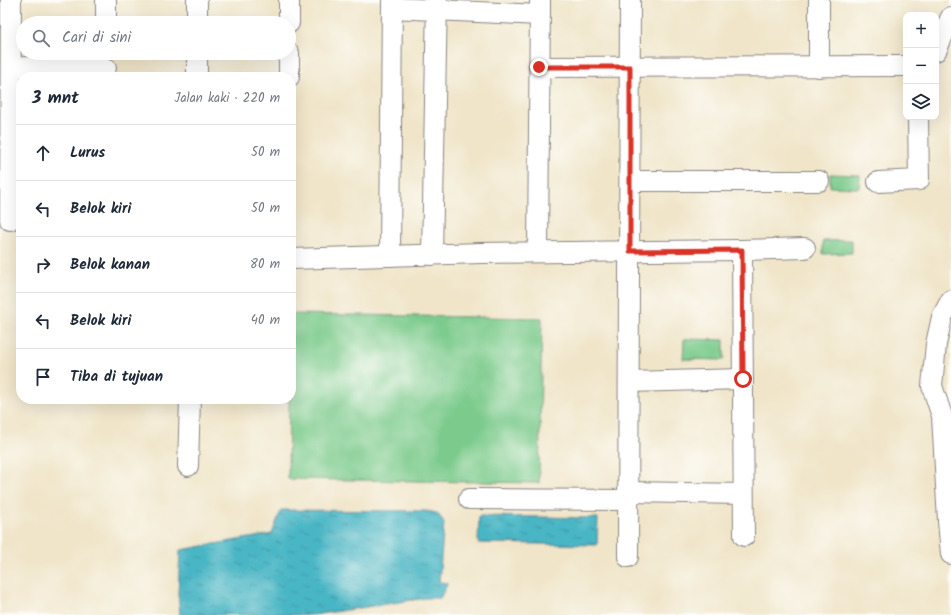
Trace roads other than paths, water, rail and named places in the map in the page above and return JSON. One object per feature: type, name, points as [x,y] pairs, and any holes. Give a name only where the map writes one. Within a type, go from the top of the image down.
[{"type":"street","points":[[10,220],[11,0]]},
{"type":"street","points":[[106,0],[106,16]]},
{"type":"street","points":[[197,0],[197,16]]},
{"type":"street","points":[[289,0],[289,16]]},
{"type":"street","points":[[628,557],[630,0]]},
{"type":"street","points":[[819,0],[819,66]]},
{"type":"street","points":[[390,256],[392,4],[540,7],[538,252]]},
{"type":"street","points":[[432,255],[437,5]]},
{"type":"street","points":[[937,48],[951,18]]},
{"type":"street","points":[[197,60],[197,72]]},
{"type":"street","points":[[289,60],[289,72]]},
{"type":"street","points":[[11,67],[106,66]]},
{"type":"street","points":[[539,67],[903,66]]},
{"type":"street","points":[[878,182],[919,180],[918,120]]},
{"type":"street","points":[[630,181],[819,182]]},
{"type":"street","points":[[296,259],[538,252],[805,248]]},
{"type":"street","points":[[742,250],[744,536]]},
{"type":"street","points":[[951,300],[942,317],[936,344],[932,386],[942,416],[951,554]]},
{"type":"street","points":[[629,382],[743,379]]},
{"type":"street","points":[[188,466],[190,404]]},
{"type":"street","points":[[468,500],[743,494]]},
{"type":"water","points":[[281,510],[426,511],[437,513],[444,522],[439,582],[448,583],[440,598],[426,598],[313,615],[180,615],[178,594],[180,550],[272,534]]},
{"type":"water","points":[[479,516],[598,518],[597,545],[478,543]]}]
